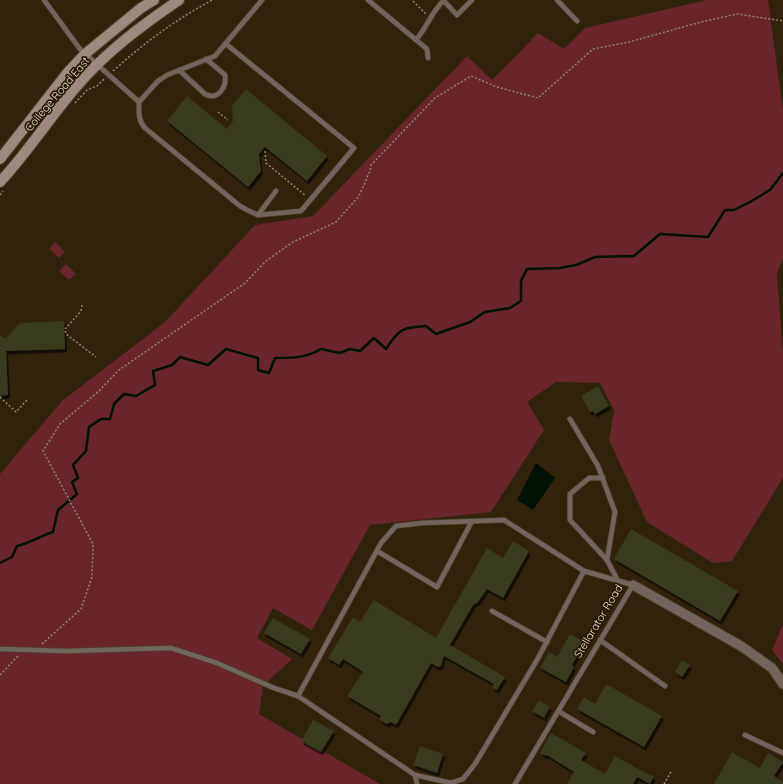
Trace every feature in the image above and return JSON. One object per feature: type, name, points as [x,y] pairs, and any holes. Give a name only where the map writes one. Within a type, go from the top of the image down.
[{"type":"street","name":"College Road East","points":[[0,159],[68,72],[85,54],[154,0]]},
{"type":"street","name":"College Road East","points":[[2,185],[77,86],[96,65],[124,40],[179,0]]},
{"type":"street","name":"Stellarator Road","points":[[633,585],[741,646],[772,668],[783,684]]},
{"type":"lane","points":[[44,0],[80,49],[96,65],[139,102]]},
{"type":"lane","points":[[226,44],[354,148],[302,211],[258,215],[240,206],[145,128],[140,122],[138,116],[139,102],[158,81],[166,75],[215,56],[262,0]]},
{"type":"lane","points":[[368,0],[427,49],[428,58]]},
{"type":"lane","points":[[416,40],[421,35],[435,8],[444,0],[457,15],[472,0]]},
{"type":"lane","points":[[557,0],[577,21]]},
{"type":"lane","points":[[179,70],[205,94],[215,96],[223,90],[226,80],[225,75],[206,60]]},
{"type":"lane","points":[[258,215],[276,192]]},
{"type":"lane","points":[[570,419],[598,466],[614,512],[607,560]]},
{"type":"lane","points":[[603,478],[589,478],[570,494],[570,520],[607,560],[618,581]]},
{"type":"lane","points":[[298,696],[381,543],[396,526],[422,523],[504,520],[584,571],[633,585]]},
{"type":"lane","points":[[377,551],[437,587],[472,521]]},
{"type":"lane","points":[[0,649],[66,651],[171,648],[217,663],[274,688],[298,696],[415,775],[451,783],[463,779],[476,764],[546,642],[584,571]]},
{"type":"lane","name":"Stellarator Road","points":[[515,784],[633,585]]},
{"type":"lane","points":[[492,611],[546,642]]},
{"type":"lane","points":[[600,640],[665,686]]},
{"type":"lane","points":[[558,711],[593,732]]},
{"type":"lane","points":[[746,735],[783,753]]},
{"type":"lane","points":[[415,775],[417,784]]},
{"type":"path","points":[[72,106],[88,90],[96,86],[152,37],[212,0]]},
{"type":"path","points":[[413,1],[426,14]]},
{"type":"path","points":[[42,644],[81,609],[92,577],[93,544],[43,451],[60,424],[100,391],[119,370],[245,283],[266,261],[293,242],[336,222],[359,196],[370,171],[371,165],[435,98],[471,76],[496,87],[538,98],[593,49],[630,42],[701,22],[737,14],[783,21]]},
{"type":"path","points":[[218,112],[228,120]]},
{"type":"path","points":[[265,151],[266,164],[306,196]]},
{"type":"path","points":[[0,195],[2,185]]},
{"type":"path","points":[[82,305],[81,311],[64,329],[66,334],[96,356]]},
{"type":"path","points":[[0,397],[16,412],[27,400]]},
{"type":"path","points":[[0,675],[24,650]]},
{"type":"path","points":[[664,784],[672,770]]},
{"type":"shaded area","points":[[707,0],[768,0],[783,110],[783,259],[777,273],[783,354],[783,478],[732,561],[713,563],[647,522],[609,440],[614,410],[600,383],[556,382],[527,402],[544,430],[491,512],[370,525],[312,630],[273,608],[257,638],[292,659],[263,686],[259,714],[380,784],[0,784],[0,474],[62,401],[165,322],[255,225],[313,216],[467,56],[492,80],[538,33],[564,49],[585,28]]},
{"type":"shaded area","points":[[55,242],[65,252],[59,258],[49,249]]},
{"type":"shaded area","points":[[66,264],[76,274],[69,280],[59,271]]},
{"type":"shaded area","points":[[536,463],[555,478],[533,510],[517,500]]},
{"type":"shaded area","points":[[783,624],[783,664],[772,650]]},
{"type":"building","points":[[246,89],[327,156],[307,181],[265,147],[259,154],[261,171],[248,187],[167,121],[187,96],[227,129],[233,121],[232,106]]},
{"type":"building","points":[[64,321],[65,349],[6,351],[8,395],[0,396],[0,335],[5,339],[20,323]]},
{"type":"building","points":[[598,386],[609,406],[595,414],[593,411],[590,412],[581,396]]},
{"type":"building","points":[[631,529],[738,591],[720,621],[614,559]]},
{"type":"building","points":[[513,541],[529,551],[503,598],[487,589],[478,602],[473,605],[450,645],[505,677],[497,690],[492,688],[494,684],[444,656],[441,666],[438,667],[431,663],[396,725],[391,722],[386,724],[379,719],[381,716],[347,696],[363,672],[343,659],[339,665],[328,658],[353,617],[360,622],[374,600],[436,638],[487,548],[503,558]]},
{"type":"building","points":[[273,618],[310,639],[301,654],[264,633]]},
{"type":"building","points":[[570,634],[585,642],[572,665],[574,667],[566,682],[540,668],[549,652],[557,657]]},
{"type":"building","points":[[682,660],[690,665],[682,677],[675,672]]},
{"type":"building","points":[[606,684],[662,716],[644,747],[577,709],[584,697],[595,704]]},
{"type":"building","points":[[539,700],[550,707],[544,718],[532,711]]},
{"type":"building","points":[[313,720],[334,731],[321,752],[301,741]]},
{"type":"building","points":[[551,733],[586,753],[581,760],[605,774],[615,756],[647,774],[654,776],[650,784],[637,777],[633,784],[567,784],[574,772],[547,755],[546,756],[540,753]]},
{"type":"building","points":[[420,746],[443,754],[437,773],[413,765]]},
{"type":"building","points":[[732,752],[760,768],[768,753],[783,762],[774,776],[783,782],[783,784],[714,784]]},
{"type":"waterway","points":[[0,563],[12,557],[17,546],[53,532],[58,510],[77,494],[72,482],[78,478],[73,465],[86,451],[89,427],[101,419],[110,419],[114,404],[124,394],[136,396],[155,385],[153,371],[172,365],[180,357],[208,365],[226,349],[258,358],[258,370],[269,373],[275,358],[299,357],[321,349],[340,353],[350,349],[360,351],[374,338],[386,349],[398,333],[412,327],[426,326],[436,334],[470,322],[485,312],[510,308],[521,301],[521,281],[527,269],[560,268],[576,265],[595,257],[634,256],[660,234],[708,237],[725,210],[734,210],[770,190],[783,173]]}]
